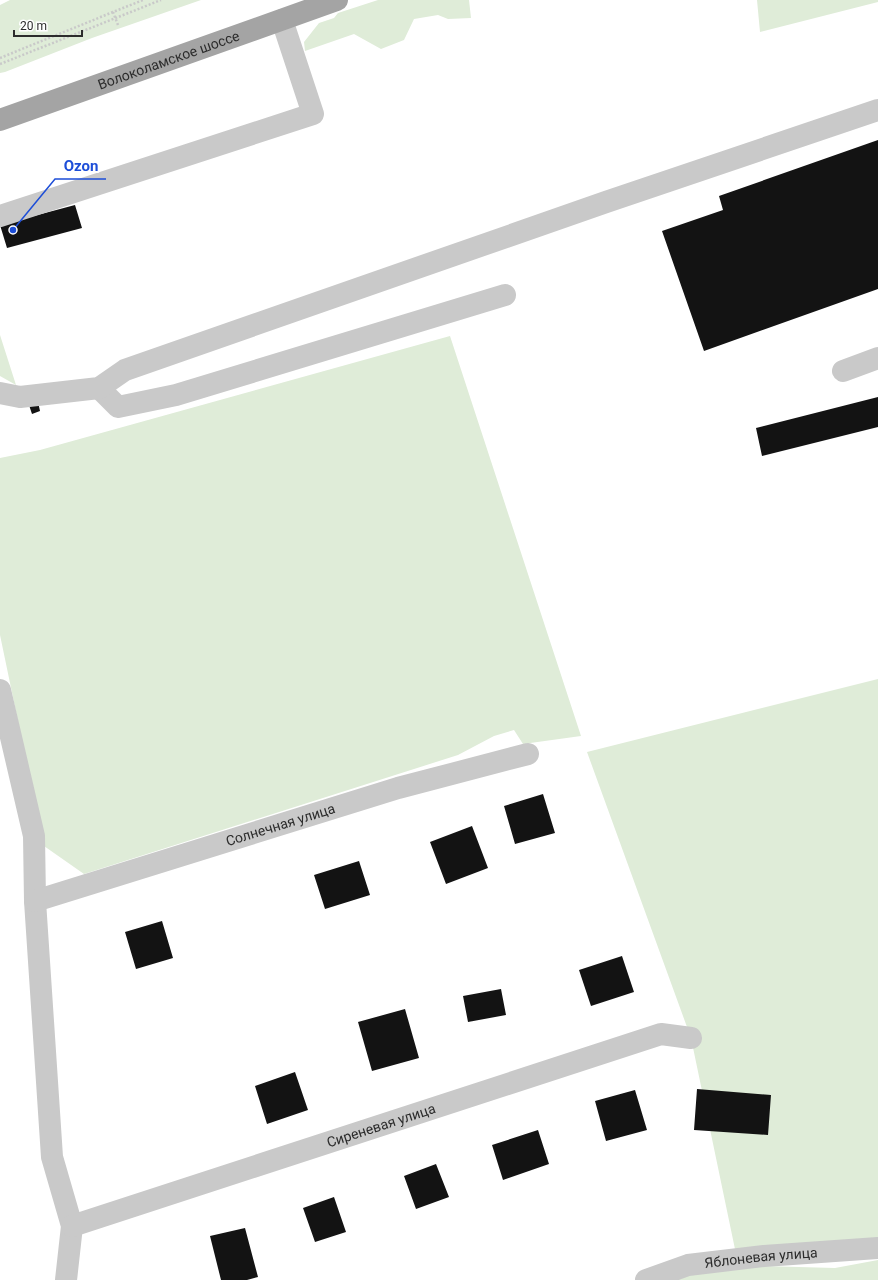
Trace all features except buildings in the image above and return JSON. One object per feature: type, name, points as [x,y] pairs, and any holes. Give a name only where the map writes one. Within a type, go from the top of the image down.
[{"type":"main road","name":"Волоколамское шоссе","points":[[0,120],[337,0]]},
{"type":"street","points":[[0,216],[313,114],[282,20]]},
{"type":"street","points":[[0,393],[20,397],[99,388],[125,370],[592,207],[878,110]]},
{"type":"street","points":[[99,388],[118,407],[176,395],[505,295]]},
{"type":"street","points":[[843,371],[878,358]]},
{"type":"street","points":[[0,690],[34,836],[35,901],[52,1157],[72,1226],[66,1280]]},
{"type":"street","name":"Солнечная улица","points":[[35,901],[398,788],[528,754]]},
{"type":"street","name":"Сиреневая улица","points":[[72,1226],[661,1034],[691,1038]]},
{"type":"street","name":"Яблоневая улица","points":[[646,1280],[688,1265],[764,1256],[878,1248]]},
{"type":"path","points":[[0,58],[143,0]]},
{"type":"path","points":[[0,64],[161,0]]},
{"type":"path","points":[[113,12],[118,24]]},
{"type":"green space","points":[[10,0],[201,0],[92,38],[0,73],[0,5]]},
{"type":"green space","points":[[378,0],[469,0],[471,18],[448,19],[438,15],[414,19],[404,40],[381,49],[354,34],[305,51],[304,42],[319,23],[334,18],[338,13]]},
{"type":"green space","points":[[757,0],[878,0],[878,2],[760,32]]},
{"type":"green space","points":[[0,335],[16,385],[0,376]]},
{"type":"green space","points":[[450,336],[581,736],[523,744],[514,730],[494,736],[458,755],[84,874],[44,846],[0,635],[0,458],[40,450]]},
{"type":"green space","points":[[878,679],[878,1248],[736,1254],[691,1038],[587,752]]},
{"type":"green space","points":[[878,1260],[878,1280],[677,1280],[690,1275],[762,1266],[835,1268]]},
{"type":"place","name":"Ozon","points":[[13,230]]}]
